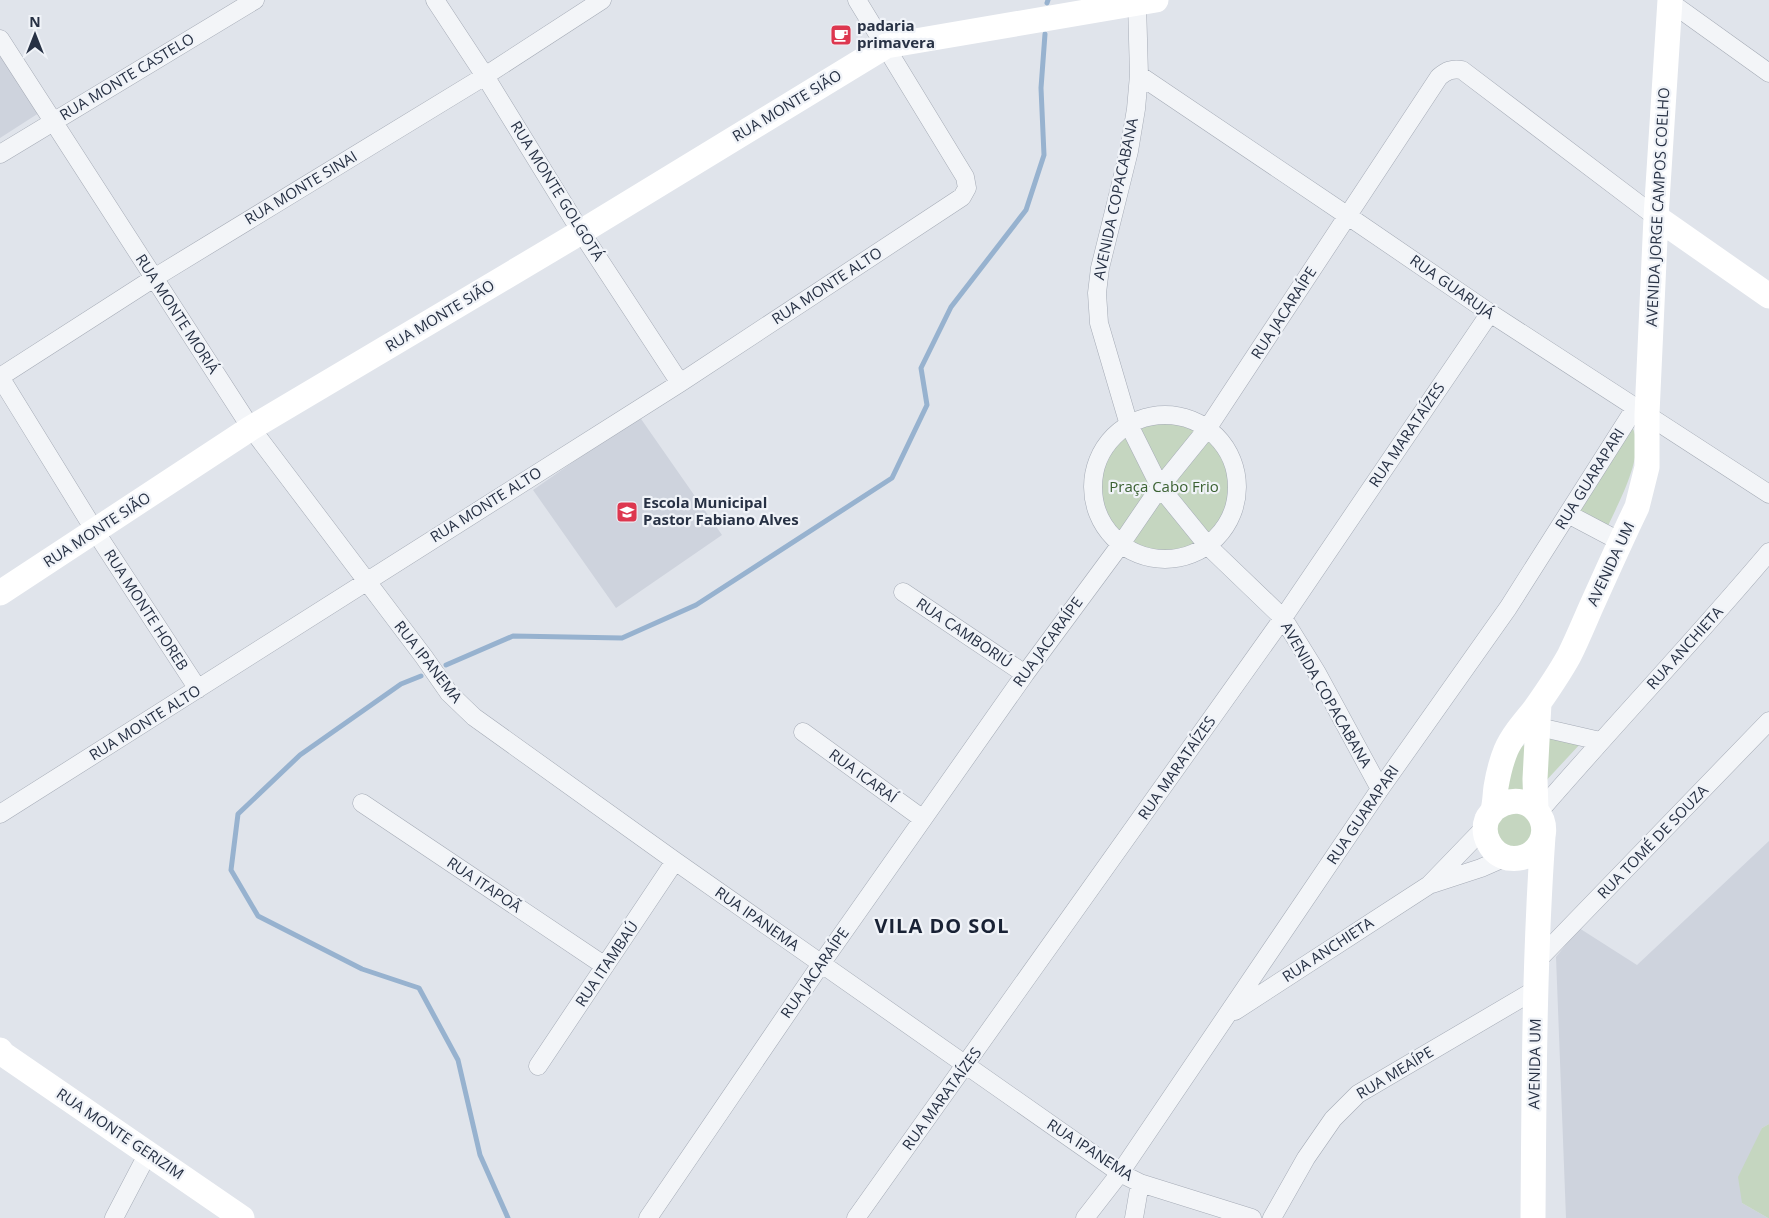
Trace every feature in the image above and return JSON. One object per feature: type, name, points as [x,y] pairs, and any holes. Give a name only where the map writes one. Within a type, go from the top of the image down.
[{"type":"street","name":"RUA MONTE CASTELO","points":[[0,154],[255,0]]},
{"type":"street","name":"RUA MONTE GOLGOTÁ","points":[[435,0],[485,76],[581,232],[680,383]]},
{"type":"street","name":"RUA MONTE SINAI","points":[[0,377],[154,278],[485,76],[602,0]]},
{"type":"street","points":[[857,0],[886,46],[1146,2]]},
{"type":"street","points":[[1670,1],[1769,73]]},
{"type":"street","name":"AVENIDA JORGE CAMPOS COELHO","points":[[1641,411],[1670,1]]},
{"type":"street","name":"AVENIDA COPACABANA","points":[[1146,2],[1136,109],[1129,151],[1100,268],[1096,293],[1099,323],[1129,425],[1160,487],[1208,546],[1283,618],[1317,673],[1380,789]]},
{"type":"street","name":"RUA MONTE MORIÁ","points":[[0,40],[251,428],[367,580]]},
{"type":"street","name":"RUA MONTE ALTO","points":[[0,814],[680,383],[962,197],[967,188],[965,177],[886,46]]},
{"type":"street","name":"RUA MONTE SIÃO","points":[[0,593],[251,428],[581,232],[886,46]]},
{"type":"street","name":"RUA JACARAÍPE","points":[[648,1218],[821,964],[1024,674],[1160,487],[1208,429],[1439,77],[1450,70],[1462,70],[1656,217]]},
{"type":"street","name":"RUA GUARUJÁ","points":[[1138,75],[1490,314],[1769,494]]},
{"type":"street","points":[[1656,217],[1769,296]]},
{"type":"street","name":"RUA MARATAÍZES","points":[[856,1218],[1283,618],[1490,314]]},
{"type":"street","name":"RUA MONTE HOREB","points":[[0,377],[95,531],[198,689]]},
{"type":"street","name":"RUA GUARAPARI","points":[[1085,1218],[1120,1173],[1380,789],[1508,608],[1568,514],[1641,411]]},
{"type":"street","name":"AVENIDA UM","points":[[1489,818],[1498,775],[1506,749],[1533,719],[1569,656],[1637,507],[1647,467],[1641,411]]},
{"type":"street","points":[[1169,416],[1189,419],[1208,429],[1224,445],[1234,465],[1238,487],[1234,510],[1224,530],[1208,546],[1187,556],[1164,559],[1141,555],[1120,544],[1105,527],[1095,505],[1093,482],[1099,460],[1111,440],[1129,425],[1148,417],[1169,416]]},
{"type":"street","points":[[1568,514],[1620,542]]},
{"type":"street","name":"RUA ANCHIETA","points":[[1539,820],[1600,742],[1711,620],[1769,552]]},
{"type":"street","name":"RUA IPANEMA","points":[[367,580],[449,693],[474,717],[675,861],[1120,1173],[1140,1184],[1252,1218]]},
{"type":"street","name":"RUA CAMBORIÚ","points":[[903,592],[1024,674]]},
{"type":"street","points":[[1533,719],[1600,742]]},
{"type":"street","name":"AVENIDA UM","points":[[1533,719],[1535,779],[1539,820],[1533,1218]]},
{"type":"street","name":"RUA TOMÉ DE SOUZA","points":[[1536,962],[1769,722]]},
{"type":"street","name":"RUA ICARAÍ","points":[[803,732],[923,819]]},
{"type":"street","points":[[1510,801],[1520,801],[1528,804],[1539,820],[1539,845],[1525,857],[1511,858],[1497,853],[1490,846],[1486,837],[1489,818],[1501,804],[1510,801]]},
{"type":"street","name":"RUA ITAPOÃ","points":[[362,803],[605,966]]},
{"type":"street","name":"RUA ANCHIETA","points":[[1429,885],[1489,818]]},
{"type":"street","name":"AVENIDA UM","points":[[1511,858],[1538,909]]},
{"type":"street","name":"RUA ANCHIETA","points":[[1227,1016],[1429,885],[1511,858]]},
{"type":"street","name":"RUA ITAMBAÚ","points":[[538,1066],[675,861]]},
{"type":"street","name":"RUA MEAÍPE","points":[[1272,1218],[1306,1158],[1333,1119],[1358,1094],[1536,990]]},
{"type":"street","name":"RUA MONTE GERIZIM","points":[[1,1055],[242,1218]]},
{"type":"street","points":[[114,1218],[148,1153]]},
{"type":"street","points":[[1134,1218],[1140,1184]]},
{"type":"shaded area","points":[[0,47],[42,111],[0,138]]},
{"type":"shaded area","name":"Escola Municipal Pastor Fabiano Alves","points":[[639,416],[722,535],[616,608],[533,490]]},
{"type":"shaded area","points":[[1769,841],[1769,1124],[1762,1128],[1742,1203],[1768,1218],[1566,1218],[1556,957],[1579,928],[1637,965]]},
{"type":"green space","name":"Praça Cabo Frio","points":[[1164,421],[1189,426],[1200,432],[1210,441],[1219,451],[1225,462],[1230,487],[1225,512],[1219,523],[1210,533],[1200,542],[1189,548],[1164,553],[1139,548],[1128,542],[1118,533],[1109,523],[1103,512],[1098,487],[1103,462],[1109,451],[1118,441],[1128,432],[1139,426]]},
{"type":"green space","points":[[1630,424],[1635,435],[1634,461],[1625,489],[1608,526],[1577,511]]},
{"type":"green space","points":[[1550,735],[1581,743],[1543,784],[1545,752]]},
{"type":"green space","points":[[1528,742],[1529,798],[1509,794],[1501,781],[1520,748]]},
{"type":"green space","points":[[1529,811],[1536,840],[1509,853],[1492,824],[1495,817]]},
{"type":"green space","points":[[1769,1124],[1768,1218],[1742,1203],[1738,1177],[1762,1128]]},
{"type":"waterway","points":[[446,665],[513,636],[622,638],[696,605],[892,478],[927,405],[921,368],[951,307],[1026,210],[1044,155],[1041,88],[1045,34]]},
{"type":"waterway","points":[[421,676],[401,684],[300,755],[238,814],[231,870],[258,916],[362,969],[419,988],[458,1060],[480,1155],[508,1218]]},
{"type":"place","name":"padaria primavera","points":[[841,35]]},
{"type":"place","name":"Escola Municipal Pastor Fabiano Alves","points":[[627,512]]},
{"type":"district","name":"VILA DO SOL","points":[[942,926]]}]
